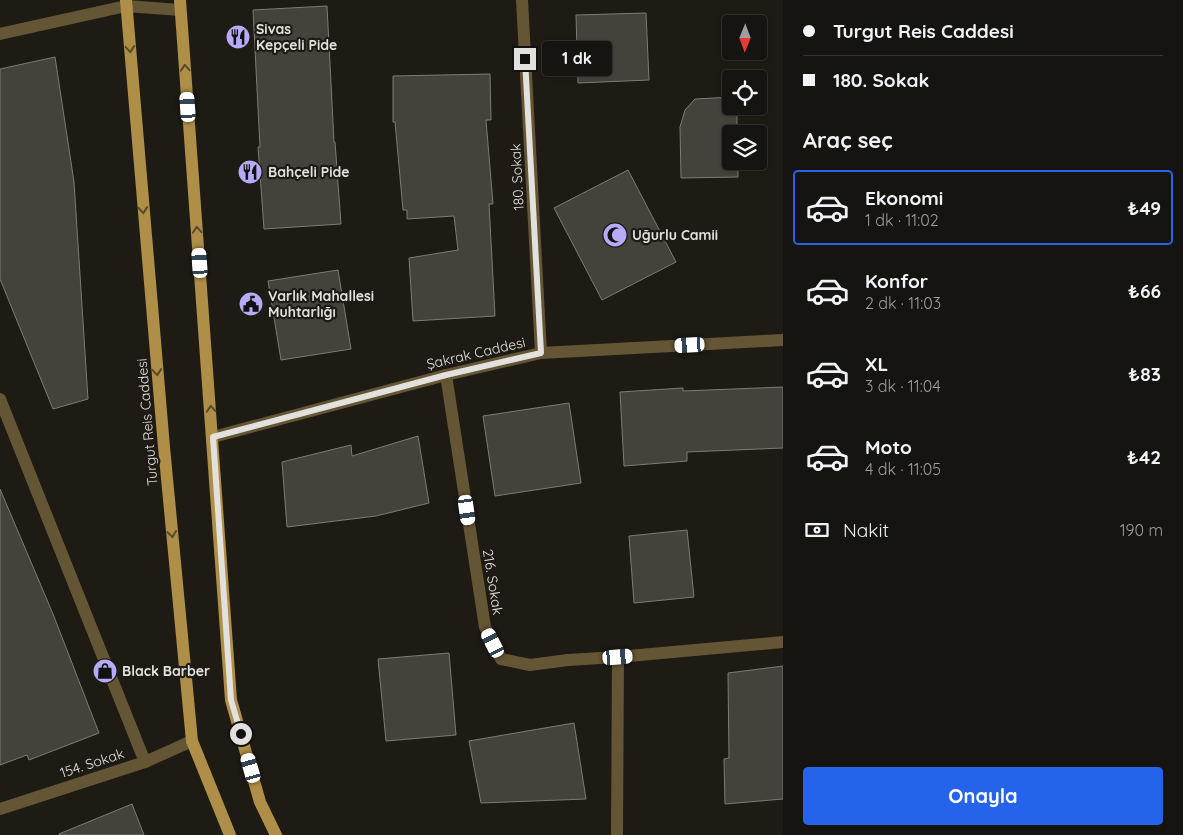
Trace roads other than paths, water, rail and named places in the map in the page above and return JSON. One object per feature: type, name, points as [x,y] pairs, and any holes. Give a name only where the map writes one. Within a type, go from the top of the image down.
[{"type":"main road","name":"Turgut Reis Caddesi","points":[[126,3],[164,447],[192,741],[230,835]]},
{"type":"main road","points":[[180,5],[231,700],[260,802],[276,835]]},
{"type":"street","name":"180. Sokak","points":[[522,0],[541,353]]},
{"type":"street","points":[[0,34],[126,3],[180,5]]},
{"type":"street","name":"Şakrak Caddesi","points":[[213,437],[446,375],[541,353],[783,340]]},
{"type":"street","name":"216. Sokak","points":[[446,375],[484,627],[501,658],[530,665],[568,660],[783,642]]},
{"type":"street","points":[[0,399],[144,762]]},
{"type":"street","points":[[617,835],[618,657]]},
{"type":"street","name":"154. Sokak","points":[[0,809],[144,762],[192,741]]},
{"type":"place","name":"Sivas Kepçeli Pide","points":[[238,37]]},
{"type":"place","name":"Bahçeli Pide","points":[[250,172]]},
{"type":"place","name":"Uğurlu Camii","points":[[615,235]]},
{"type":"place","name":"Varlık Mahallesi Muhtarlığı","points":[[251,304]]},
{"type":"place","name":"Black Barber","points":[[105,671]]}]
